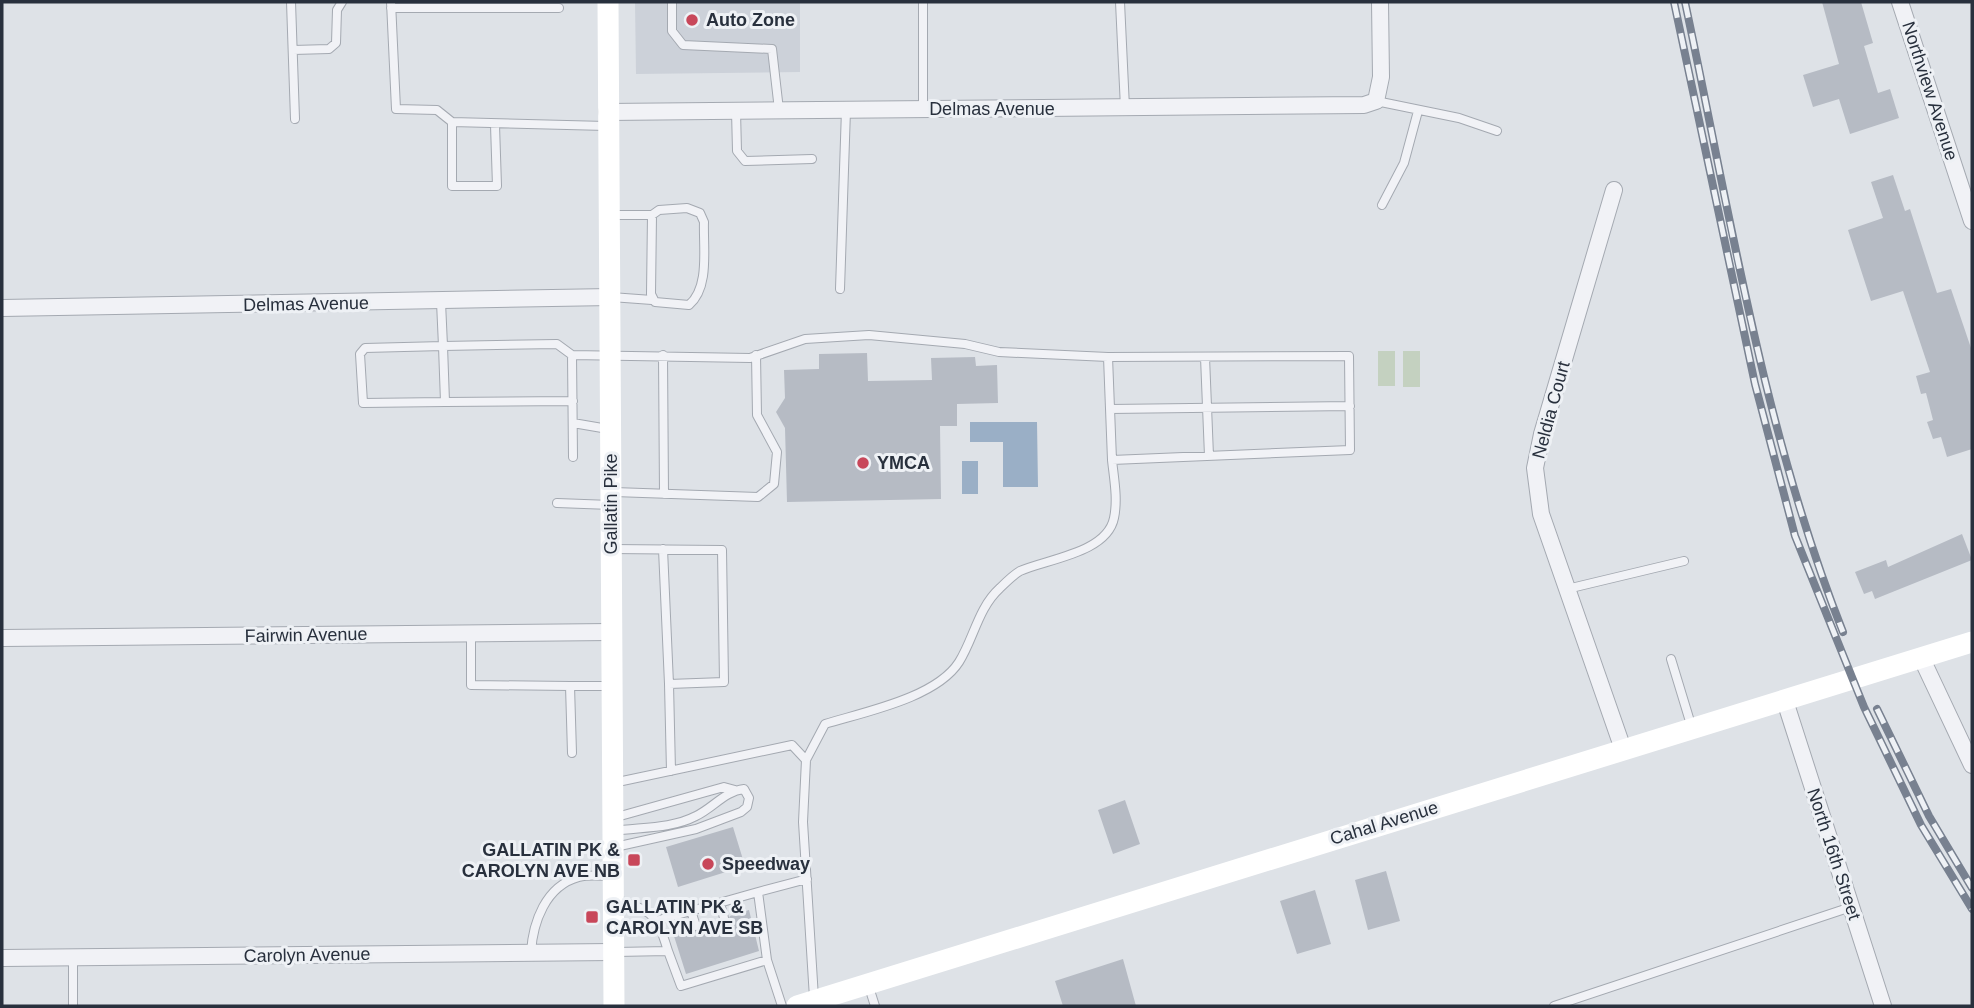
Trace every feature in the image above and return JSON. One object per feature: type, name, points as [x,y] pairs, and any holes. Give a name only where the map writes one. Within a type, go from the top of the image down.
[{"type":"street","name":"Gallatin Pike","points":[[608,2],[614,1006]]},
{"type":"street","points":[[1376,101],[1381,77],[1380,2]]},
{"type":"street","name":"Northview Avenue","points":[[1900,2],[1972,221]]},
{"type":"street","name":"Delmas Avenue","points":[[608,119],[736,111],[1364,105],[1376,101]]},
{"type":"street","name":"Neldia Court","points":[[1614,190],[1542,434],[1535,468],[1541,514],[1623,748]]},
{"type":"street","name":"Delmas Avenue","points":[[2,308],[611,297]]},
{"type":"street","name":"Fairwin Avenue","points":[[2,638],[610,632]]},
{"type":"street","name":"Cahal Avenue","points":[[820,1002],[868,984],[1623,748],[1972,642]]},
{"type":"street","points":[[1921,657],[1972,765]]},
{"type":"street","name":"North 16th Street","points":[[1784,701],[1883,1006]]},
{"type":"street","name":"Carolyn Avenue","points":[[2,958],[613,952]]},
{"type":"lane","points":[[291,2],[295,119]]},
{"type":"lane","points":[[293,50],[329,49],[336,43],[337,10],[342,2]]},
{"type":"lane","points":[[672,2],[672,31],[683,45],[772,49],[779,110]]},
{"type":"lane","points":[[923,2],[923,110]]},
{"type":"lane","points":[[1120,2],[1125,108]]},
{"type":"lane","points":[[559,8],[391,5],[396,109],[437,110],[452,122],[495,125],[608,119]]},
{"type":"lane","points":[[1376,101],[1458,118],[1497,131]]},
{"type":"lane","points":[[840,289],[846,110]]},
{"type":"lane","points":[[736,111],[737,151],[745,160],[813,159]]},
{"type":"lane","points":[[1382,205],[1404,163],[1418,111]]},
{"type":"lane","points":[[452,122],[452,186],[497,186],[495,125]]},
{"type":"lane","points":[[610,215],[652,215],[659,210],[687,208],[700,213],[704,222],[702,283],[698,297],[689,305],[666,305],[652,300],[611,297]]},
{"type":"lane","points":[[652,215],[652,300]]},
{"type":"lane","points":[[441,302],[445,402]]},
{"type":"lane","points":[[573,401],[361,402],[360,354],[365,348],[557,344],[572,355],[756,355],[805,339],[869,335],[965,344],[999,352],[1108,357],[1349,356],[1350,450],[1112,460]]},
{"type":"lane","points":[[572,355],[573,457]]},
{"type":"lane","points":[[663,355],[664,494]]},
{"type":"lane","points":[[557,503],[664,494],[758,497],[774,484],[777,452],[757,415],[756,355]]},
{"type":"lane","points":[[820,1002],[803,822],[806,760],[825,724],[905,698],[936,684],[958,663],[975,624],[996,591],[1018,572],[1093,546],[1114,522],[1116,501],[1108,357]]},
{"type":"lane","points":[[1205,357],[1209,456]]},
{"type":"lane","points":[[1110,409],[1350,406]]},
{"type":"lane","points":[[573,423],[611,430]]},
{"type":"lane","points":[[611,549],[722,550],[724,682],[668,684]]},
{"type":"lane","points":[[663,549],[671,771]]},
{"type":"lane","points":[[1567,589],[1684,561]]},
{"type":"lane","points":[[471,634],[471,685],[611,685]]},
{"type":"lane","points":[[1671,659],[1692,728]]},
{"type":"lane","points":[[570,686],[572,753]]},
{"type":"lane","points":[[612,783],[792,745],[806,760]]},
{"type":"lane","points":[[724,787],[744,789],[749,798],[747,807],[741,812],[696,829],[612,832],[724,787]]},
{"type":"lane","points":[[612,832],[666,826],[698,816],[735,790]]},
{"type":"lane","points":[[531,953],[537,915],[549,899],[578,877],[612,876]]},
{"type":"lane","points":[[659,920],[807,879]]},
{"type":"lane","points":[[758,892],[767,960],[782,1006]]},
{"type":"lane","points":[[612,898],[642,908],[659,920],[681,986],[767,960]]},
{"type":"lane","points":[[720,903],[724,918]]},
{"type":"lane","points":[[1554,1006],[1851,907]]},
{"type":"lane","points":[[691,911],[696,926]]},
{"type":"lane","points":[[613,952],[668,951]]},
{"type":"lane","points":[[73,957],[73,1006]]},
{"type":"lane","points":[[736,958],[739,968]]},
{"type":"lane","points":[[709,967],[712,976]]},
{"type":"lane","points":[[868,984],[874,1006]]},
{"type":"shaded area","points":[[635,2],[800,2],[800,72],[636,74]]},
{"type":"green space","points":[[1378,351],[1395,351],[1395,386],[1378,386]]},
{"type":"green space","points":[[1403,351],[1420,351],[1420,387],[1403,387]]},
{"type":"water","points":[[970,422],[1037,422],[1038,487],[1003,487],[1003,442],[970,442]]},
{"type":"water","points":[[962,461],[978,461],[978,494],[962,494]]},
{"type":"building","points":[[1822,2],[1861,2],[1873,43],[1864,46],[1878,93],[1890,89],[1899,118],[1850,134],[1839,99],[1813,107],[1803,75],[1839,64]]},
{"type":"building","points":[[1893,175],[1905,211],[1910,209],[1937,293],[1951,289],[1972,351],[1972,449],[1947,457],[1941,437],[1933,439],[1927,422],[1933,420],[1926,393],[1921,394],[1916,376],[1930,372],[1903,291],[1871,301],[1848,230],[1883,218],[1871,182]]},
{"type":"building","name":"YMCA","points":[[867,353],[868,381],[932,380],[931,358],[975,357],[976,366],[997,365],[998,403],[957,404],[957,426],[940,426],[941,499],[787,502],[785,428],[776,412],[785,398],[784,370],[819,369],[819,354]]},
{"type":"building","points":[[1962,534],[1972,560],[1875,599],[1872,591],[1864,594],[1855,572],[1886,560],[1888,567]]},
{"type":"building","points":[[1125,800],[1140,844],[1113,854],[1098,810]]},
{"type":"building","points":[[733,827],[745,866],[678,887],[666,847]]},
{"type":"building","points":[[1386,871],[1400,921],[1368,930],[1355,880]]},
{"type":"building","points":[[1315,890],[1331,944],[1297,954],[1280,901]]},
{"type":"building","points":[[749,910],[759,951],[686,974],[673,933],[690,928],[697,932],[702,924],[718,920],[726,924],[730,916]]},
{"type":"building","points":[[1123,959],[1136,1006],[1063,1006],[1055,981]]},
{"type":"railway","points":[[1674,2],[1755,384],[1795,536],[1864,707],[1921,825],[1972,909]]},
{"type":"railway","points":[[1685,2],[1770,400],[1815,556],[1843,632]]},
{"type":"railway","points":[[1877,709],[1929,816],[1972,888]]},
{"type":"place","name":"Auto Zone","points":[[692,20]]},
{"type":"place","name":"YMCA","points":[[863,463]]},
{"type":"place","name":"GALLATIN PK & CAROLYN AVE NB","points":[[634,860]]},
{"type":"place","name":"Speedway","points":[[708,864]]},
{"type":"place","name":"GALLATIN PK & CAROLYN AVE SB","points":[[592,917]]}]
